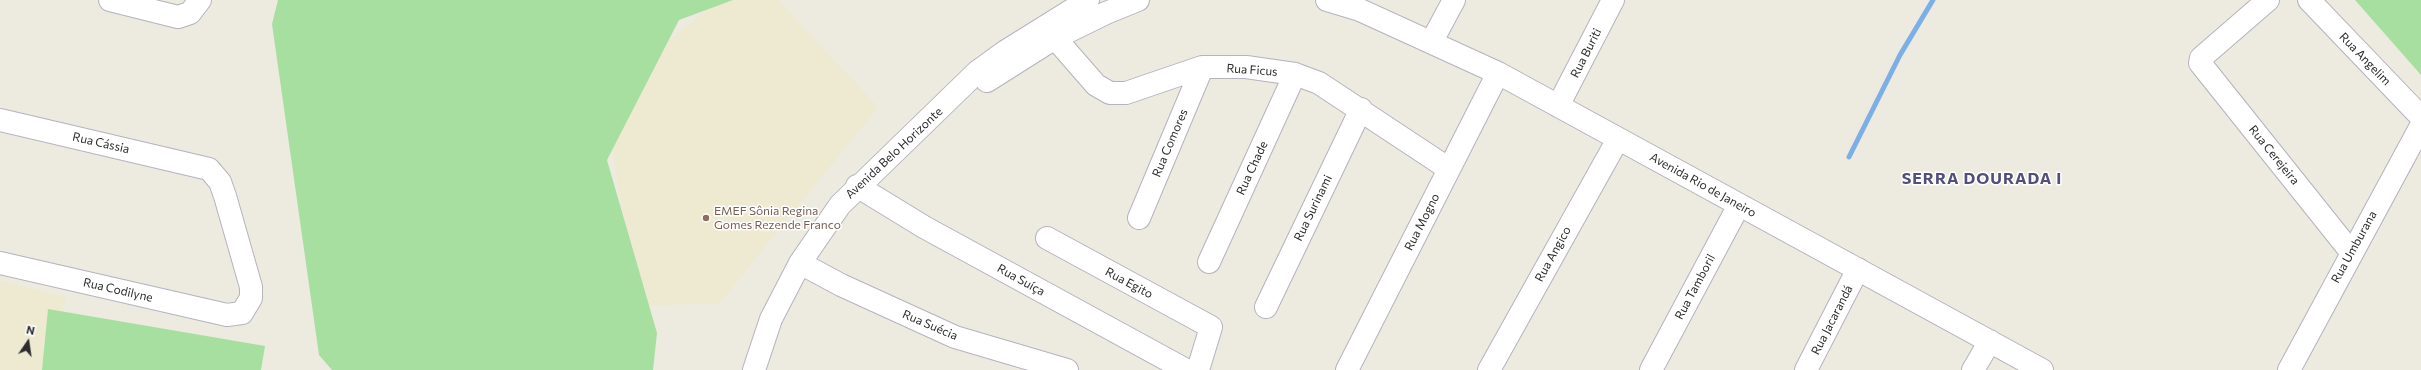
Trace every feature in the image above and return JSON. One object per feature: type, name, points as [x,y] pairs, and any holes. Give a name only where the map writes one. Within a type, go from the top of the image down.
[{"type":"street","points":[[110,0],[178,17],[190,13],[200,0]]},
{"type":"street","name":"Avenida Belo Horizonte","points":[[754,370],[771,319],[800,263],[840,205],[857,186],[946,104],[977,72],[1006,50],[1088,0]]},
{"type":"street","name":"Avenida Belo Horizonte","points":[[946,104],[1055,38],[1106,13],[1138,0]]},
{"type":"street","name":"Avenida Rio de Janeiro","points":[[1327,0],[1354,5],[1498,73],[2042,370]]},
{"type":"street","points":[[1432,41],[1454,0]]},
{"type":"street","name":"Rua Buriti","points":[[1558,106],[1613,0]]},
{"type":"street","name":"Rua Cerejeira","points":[[2268,0],[2201,58],[2200,63],[2351,252]]},
{"type":"street","name":"Rua Angelim","points":[[2310,0],[2421,117]]},
{"type":"street","name":"Rua Ficus","points":[[1055,38],[1096,85],[1110,93],[1126,93],[1202,68],[1246,67],[1295,74],[1319,83],[1361,109],[1449,169]]},
{"type":"street","name":"Rua Comores","points":[[1139,218],[1202,68]]},
{"type":"street","name":"Rua Mogno","points":[[1347,370],[1498,73]]},
{"type":"street","name":"Rua Chade","points":[[1209,262],[1295,74]]},
{"type":"street","name":"Rua Surinami","points":[[1266,307],[1361,109]]},
{"type":"street","name":"Rua Cássia","points":[[0,120],[202,166],[215,173],[220,182],[251,287],[251,298],[247,308],[237,316]]},
{"type":"street","name":"Rua Umburana","points":[[2289,370],[2351,252],[2421,126]]},
{"type":"street","name":"Rua Angico","points":[[1489,370],[1618,139]]},
{"type":"street","name":"Rua Suíça","points":[[857,186],[924,227],[1186,370]]},
{"type":"street","name":"Rua Tamboril","points":[[1651,370],[1739,205]]},
{"type":"street","name":"Rua Egito","points":[[1047,238],[1211,327],[1198,370]]},
{"type":"street","name":"Rua Codilyne","points":[[0,263],[237,316]]},
{"type":"street","name":"Rua Suécia","points":[[800,263],[841,285],[949,334],[1068,370]]},
{"type":"street","name":"Rua Jacarandá","points":[[1806,370],[1858,270]]},
{"type":"street","points":[[1974,370],[1990,341]]},
{"type":"shaded area","name":"EMEF Sônia Regina Gomes Rezende Franco","points":[[718,0],[778,0],[878,107],[720,303],[637,306],[610,133],[669,41]]},
{"type":"shaded area","points":[[0,281],[66,297],[50,370],[0,370]]},
{"type":"green space","points":[[278,0],[733,0],[679,20],[607,160],[657,333],[653,370],[332,370],[319,355],[272,24]]},
{"type":"green space","points":[[2355,0],[2421,0],[2421,75]]},
{"type":"green space","points":[[48,309],[265,346],[261,370],[42,370]]},
{"type":"waterway","points":[[1849,157],[1900,55],[1933,0]]},
{"type":"place","name":"EMEF Sônia Regina Gomes Rezende Franco","points":[[706,218]]},
{"type":"district","name":"SERRA DOURADA I","points":[[1982,179]]}]
